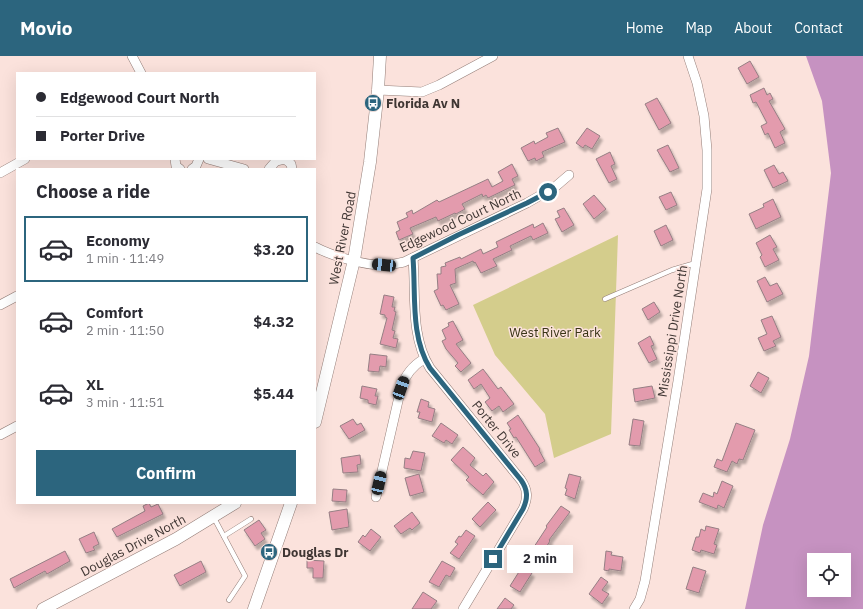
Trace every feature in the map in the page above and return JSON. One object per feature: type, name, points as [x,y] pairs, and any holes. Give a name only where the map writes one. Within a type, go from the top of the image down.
[{"type":"main road","name":"West River Road","points":[[316,418],[354,260],[370,162],[378,90],[380,56]]},
{"type":"main road","name":"Douglas Drive North","points":[[43,609],[176,539],[233,504]]},
{"type":"main road","points":[[254,609],[291,504]]},
{"type":"street","points":[[132,56],[140,72]]},
{"type":"street","points":[[378,90],[422,92],[439,85],[493,56]]},
{"type":"street","name":"Mississippi Drive North","points":[[634,609],[640,599],[645,581],[707,189],[707,152],[702,110],[697,83],[688,56]]},
{"type":"street","points":[[0,172],[23,160]]},
{"type":"street","points":[[212,160],[240,168]]},
{"type":"street","points":[[270,168],[276,161],[280,160]]},
{"type":"street","points":[[286,160],[291,164],[292,168]]},
{"type":"street","name":"Edgewood Court North","points":[[316,247],[330,254],[384,265],[404,262],[527,203],[555,187],[569,176]]},
{"type":"street","name":"Porter Drive","points":[[413,258],[416,322],[424,358],[430,368],[521,480],[526,490],[526,502],[523,509],[463,609]]},
{"type":"street","points":[[0,305],[16,297]]},
{"type":"street","points":[[376,497],[404,378],[410,369],[424,358]]},
{"type":"street","points":[[0,435],[16,427]]},
{"type":"lane","points":[[605,299],[672,270],[696,263]]},
{"type":"lane","points":[[213,516],[245,576],[229,600]]},
{"type":"lane","points":[[224,536],[251,519]]},
{"type":"green space","name":"West River Park","points":[[618,235],[611,434],[554,458],[545,414],[495,355],[473,305]]},
{"type":"shaded area","points":[[806,56],[863,56],[863,609],[745,609],[763,525],[790,439],[809,356],[831,173],[822,101]]},
{"type":"building","points":[[750,61],[759,77],[747,84],[738,68]]},
{"type":"building","points":[[764,88],[767,95],[770,93],[773,99],[769,101],[785,129],[780,132],[785,143],[775,148],[768,133],[765,135],[761,126],[767,123],[756,102],[753,103],[750,95]]},
{"type":"building","points":[[657,98],[671,123],[659,130],[645,104]]},
{"type":"building","points":[[558,128],[565,142],[542,152],[544,157],[536,161],[535,158],[528,161],[521,148],[534,141],[535,144],[548,137],[546,133]]},
{"type":"building","points":[[587,128],[600,136],[592,149],[585,145],[583,148],[576,143]]},
{"type":"building","points":[[668,145],[679,168],[670,172],[657,150]]},
{"type":"building","points":[[610,152],[615,164],[611,166],[617,179],[609,183],[596,159]]},
{"type":"building","points":[[512,164],[518,176],[512,179],[515,185],[488,198],[486,195],[483,197],[482,194],[462,204],[465,209],[456,214],[455,213],[438,221],[436,217],[410,228],[413,234],[399,240],[396,232],[400,230],[397,222],[408,217],[406,213],[412,210],[413,214],[437,200],[439,202],[488,179],[492,187],[503,181],[498,172]]},
{"type":"building","points":[[774,165],[779,174],[783,172],[788,181],[773,188],[764,170]]},
{"type":"building","points":[[671,192],[677,205],[666,210],[659,197]]},
{"type":"building","points":[[594,195],[606,209],[594,219],[583,204]]},
{"type":"building","points":[[773,199],[781,217],[756,229],[749,214],[764,207],[763,204]]},
{"type":"building","points":[[564,208],[574,225],[562,232],[555,219],[560,217],[557,211]]},
{"type":"building","points":[[543,223],[548,233],[533,240],[531,236],[510,246],[512,250],[493,259],[497,266],[481,273],[473,261],[455,269],[456,283],[450,285],[459,304],[446,310],[443,305],[441,306],[434,291],[438,289],[437,274],[441,274],[441,267],[446,266],[445,263],[460,257],[461,259],[481,249],[483,254],[498,247],[496,242],[533,224],[534,228]]},
{"type":"building","points":[[666,225],[673,240],[661,246],[654,231]]},
{"type":"building","points":[[770,235],[777,247],[773,249],[779,260],[765,267],[760,257],[762,255],[756,243]]},
{"type":"building","points":[[765,277],[770,286],[777,283],[783,294],[767,302],[757,281]]},
{"type":"building","points":[[384,295],[394,297],[392,307],[395,307],[394,311],[396,312],[392,330],[395,331],[393,338],[398,339],[396,348],[380,344],[387,318],[385,315],[380,314]]},
{"type":"building","points":[[654,302],[660,312],[648,320],[642,309]]},
{"type":"building","points":[[772,316],[781,337],[773,341],[776,346],[764,351],[758,338],[767,334],[761,320]]},
{"type":"building","points":[[453,321],[463,340],[456,344],[471,363],[461,372],[455,366],[458,363],[446,349],[442,341],[446,339],[442,330],[449,326],[448,323]]},
{"type":"building","points":[[650,336],[654,345],[651,346],[657,359],[649,363],[638,343]]},
{"type":"building","points":[[370,354],[387,356],[386,367],[380,366],[379,372],[368,371]]},
{"type":"building","points":[[483,369],[498,389],[501,387],[514,404],[503,412],[499,406],[492,411],[485,402],[490,398],[481,384],[474,389],[468,380]]},
{"type":"building","points":[[758,372],[769,378],[761,393],[750,386]]},
{"type":"building","points":[[362,386],[377,389],[375,396],[378,396],[376,405],[368,403],[368,400],[360,398]]},
{"type":"building","points":[[652,386],[655,398],[635,402],[633,389]]},
{"type":"building","points":[[421,399],[429,402],[428,407],[435,409],[432,422],[418,418],[420,412],[417,412]]},
{"type":"building","points":[[518,415],[540,449],[539,450],[545,461],[535,467],[516,437],[514,438],[509,430],[511,429],[507,423]]},
{"type":"building","points":[[353,419],[357,425],[361,423],[365,430],[349,439],[340,426]]},
{"type":"building","points":[[633,419],[644,421],[640,446],[629,445]]},
{"type":"building","points":[[441,423],[458,435],[452,444],[446,440],[444,443],[432,436]]},
{"type":"building","points":[[736,423],[755,430],[743,460],[739,459],[737,464],[732,461],[727,472],[714,467],[717,459],[722,461]]},
{"type":"building","points":[[463,447],[475,458],[470,465],[483,476],[486,473],[494,482],[483,495],[466,480],[469,477],[451,460]]},
{"type":"building","points":[[413,451],[425,453],[421,471],[404,468],[405,458],[410,459]]},
{"type":"building","points":[[360,455],[361,464],[357,465],[358,472],[343,473],[341,458]]},
{"type":"building","points":[[419,474],[424,492],[410,496],[405,478]]},
{"type":"building","points":[[569,474],[581,477],[575,499],[565,495],[567,489],[565,488]]},
{"type":"building","points":[[722,481],[733,486],[724,508],[718,505],[717,509],[699,502],[703,493],[713,497],[714,492],[717,494]]},
{"type":"building","points":[[333,489],[347,490],[346,502],[332,501]]},
{"type":"building","points":[[488,502],[496,510],[480,527],[472,519]]},
{"type":"building","points":[[150,504],[151,507],[158,504],[163,514],[117,537],[112,529],[145,511],[143,506]]},
{"type":"building","points":[[561,506],[570,512],[549,540],[550,541],[537,562],[528,556],[547,527],[546,526]]},
{"type":"building","points":[[347,509],[349,527],[332,530],[329,512]]},
{"type":"building","points":[[412,512],[420,523],[412,530],[410,528],[401,534],[394,526]]},
{"type":"building","points":[[259,520],[266,530],[261,533],[265,539],[255,546],[244,530]]},
{"type":"building","points":[[706,526],[719,529],[714,544],[717,545],[714,554],[701,550],[700,553],[692,550],[696,537],[699,537],[701,529],[705,531]]},
{"type":"building","points":[[371,529],[381,537],[370,551],[358,542],[363,535],[365,537]]},
{"type":"building","points":[[466,530],[475,536],[459,559],[450,553],[458,544],[455,542],[459,536],[461,537]]},
{"type":"building","points":[[94,532],[99,544],[93,547],[95,550],[86,553],[79,539]]},
{"type":"building","points":[[65,551],[70,561],[47,574],[45,571],[14,588],[10,579]]},
{"type":"building","points":[[606,551],[612,552],[611,555],[623,557],[621,571],[609,569],[609,571],[604,570]]},
{"type":"building","points":[[307,560],[324,561],[323,578],[313,578],[313,568],[307,568]]},
{"type":"building","points":[[201,561],[206,572],[180,586],[174,575]]},
{"type":"building","points":[[442,561],[455,568],[450,577],[446,575],[439,587],[429,582]]},
{"type":"building","points":[[522,567],[532,573],[520,592],[510,586]]},
{"type":"building","points":[[693,567],[706,571],[699,593],[686,589]]},
{"type":"building","points":[[601,577],[608,582],[602,590],[609,594],[602,604],[589,594]]},
{"type":"building","points":[[423,592],[437,601],[431,609],[412,609]]},
{"type":"building","points":[[505,598],[514,605],[511,609],[497,609]]},
{"type":"place","name":"Florida Av N","points":[[373,103]]},
{"type":"place","name":"Douglas Dr","points":[[269,552]]},
{"type":"route","points":[[493,559],[523,509],[527,496],[525,485],[430,368],[424,358],[416,322],[413,258],[548,192]]}]
